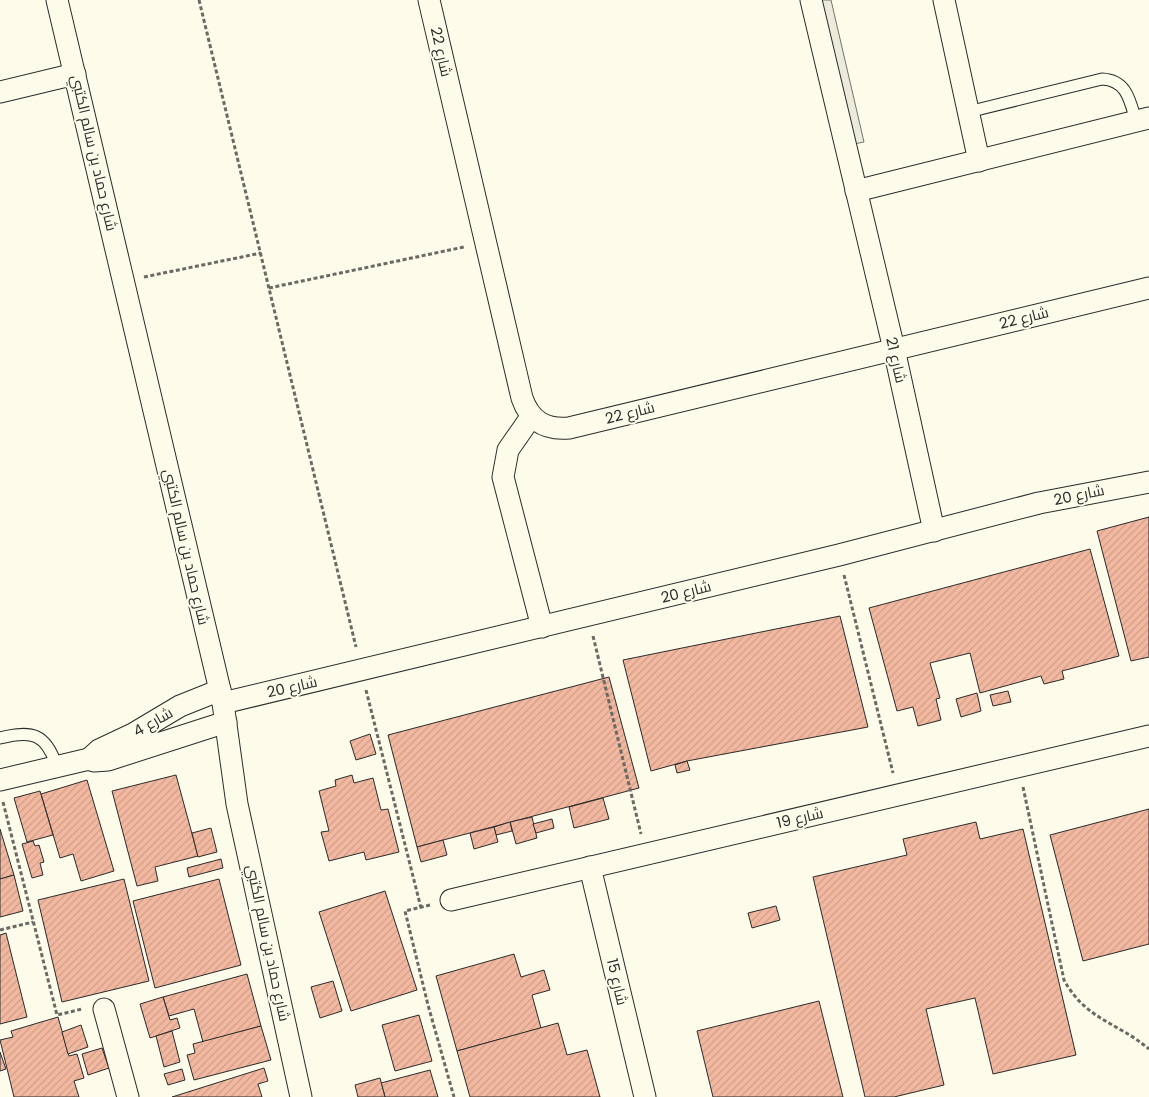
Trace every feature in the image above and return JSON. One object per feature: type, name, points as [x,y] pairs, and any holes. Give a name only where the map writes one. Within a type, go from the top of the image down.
[{"type":"street","name":"شارع حماد بن سالم الكتبي","points":[[57,0],[223,705],[238,804],[301,1097]]},
{"type":"street","name":"شارع 22","points":[[429,0],[522,398],[531,417],[548,428],[569,428],[1149,288]]},
{"type":"street","name":"شارع 21","points":[[811,0],[894,349],[934,531]]},
{"type":"street","points":[[944,0],[979,161]]},
{"type":"street","points":[[0,92],[75,74]]},
{"type":"street","points":[[856,191],[1143,120]]},
{"type":"street","points":[[531,417],[508,450],[503,477],[542,627]]},
{"type":"street","name":"شارع 20","points":[[223,705],[839,555],[1076,495],[1149,482]]},
{"type":"street","name":"شارع 4","points":[[1,790],[57,767],[89,759],[99,750],[133,734],[180,706],[223,705]]},
{"type":"street","name":"شارع 4","points":[[89,759],[94,761],[108,760],[223,705]]},
{"type":"street","name":"شارع 19","points":[[451,900],[1149,736]]},
{"type":"street","name":"شارع 15","points":[[590,867],[645,1097]]},
{"type":"street","points":[[104,1009],[128,1097]]},
{"type":"lane","points":[[968,112],[1102,79],[1110,79],[1118,83],[1127,92],[1143,120]]},
{"type":"lane","points":[[0,738],[19,733],[36,736],[48,746],[57,767]]},
{"type":"path","points":[[199,0],[421,908]]},
{"type":"path","points":[[269,288],[486,243]]},
{"type":"path","points":[[124,281],[261,253]]},
{"type":"path","points":[[839,555],[899,795]]},
{"type":"path","points":[[588,616],[646,854]]},
{"type":"path","points":[[1019,767],[1064,980],[1072,995],[1084,1008],[1149,1049]]},
{"type":"path","points":[[1,790],[57,1015],[103,1003],[104,1009]]},
{"type":"path","points":[[451,900],[405,912],[428,1005],[454,1097]]},
{"type":"path","points":[[0,930],[33,922]]},
{"type":"shaded area","points":[[810,0],[831,0],[864,142],[844,146]]},
{"type":"building","points":[[1149,517],[1149,657],[1131,661],[1097,531]]},
{"type":"building","points":[[1090,549],[1119,656],[1062,671],[1064,679],[1044,684],[1041,676],[980,693],[970,653],[930,663],[940,698],[936,699],[941,720],[918,726],[913,707],[897,711],[869,608]]},
{"type":"building","points":[[840,616],[868,727],[687,761],[651,771],[623,660]]},
{"type":"building","points":[[609,677],[639,788],[417,847],[388,735]]},
{"type":"building","points":[[1008,691],[1011,702],[993,706],[990,695]]},
{"type":"building","points":[[977,693],[981,711],[961,717],[956,699]]},
{"type":"building","points":[[370,734],[376,754],[356,760],[350,741]]},
{"type":"building","points":[[687,761],[690,770],[677,773],[675,765]]},
{"type":"building","points":[[176,775],[198,856],[155,867],[158,881],[137,886],[112,791]]},
{"type":"building","points":[[352,775],[354,783],[373,778],[381,810],[388,809],[399,852],[366,860],[364,852],[329,861],[321,832],[329,831],[319,791],[336,786],[335,780]]},
{"type":"building","points":[[87,780],[114,871],[81,881],[73,854],[60,858],[41,794]]},
{"type":"building","points":[[40,791],[53,835],[27,842],[14,798]]},
{"type":"building","points":[[603,798],[609,819],[574,828],[569,807]]},
{"type":"building","points":[[1149,809],[1149,944],[1083,961],[1050,835]]},
{"type":"building","points":[[532,817],[537,838],[516,844],[510,822]]},
{"type":"building","points":[[552,819],[554,828],[536,833],[533,824]]},
{"type":"building","points":[[510,822],[512,831],[496,835],[494,827]]},
{"type":"building","points":[[976,822],[980,839],[1023,829],[1076,1055],[993,1074],[975,998],[926,1009],[944,1085],[894,1097],[865,1097],[813,877],[907,855],[903,839]]},
{"type":"building","points":[[494,827],[498,842],[474,849],[470,833]]},
{"type":"building","points":[[211,828],[217,852],[198,857],[192,833]]},
{"type":"building","points":[[0,829],[14,875],[0,879]]},
{"type":"building","points":[[443,840],[447,855],[421,862],[417,847]]},
{"type":"building","points":[[33,841],[35,846],[39,845],[44,862],[40,863],[43,875],[32,878],[22,844]]},
{"type":"building","points":[[221,859],[223,868],[189,877],[187,868]]},
{"type":"building","points":[[14,875],[23,911],[0,917],[0,879]]},
{"type":"building","points":[[124,879],[149,981],[62,1002],[38,900]]},
{"type":"building","points":[[219,879],[241,965],[155,988],[133,901]]},
{"type":"building","points":[[385,891],[417,990],[351,1011],[319,912]]},
{"type":"building","points":[[776,906],[780,920],[752,928],[748,913]]},
{"type":"building","points":[[6,933],[27,1017],[0,1024],[0,935]]},
{"type":"building","points":[[514,954],[521,977],[544,970],[550,990],[532,995],[541,1028],[457,1051],[436,976]]},
{"type":"building","points":[[247,974],[261,1026],[203,1042],[194,1009],[169,1016],[163,997]]},
{"type":"building","points":[[333,981],[342,1011],[320,1018],[311,987]]},
{"type":"building","points":[[163,997],[170,1020],[177,1018],[180,1028],[150,1038],[140,1004]]},
{"type":"building","points":[[819,1001],[843,1097],[713,1097],[697,1031]]},
{"type":"building","points":[[419,1015],[432,1061],[395,1071],[382,1025]]},
{"type":"building","points":[[58,1017],[69,1056],[77,1054],[84,1078],[74,1081],[79,1097],[14,1097],[0,1040],[13,1037],[11,1031]]},
{"type":"building","points":[[558,1023],[567,1055],[587,1050],[600,1097],[470,1097],[457,1051]]},
{"type":"building","points":[[81,1025],[88,1047],[68,1054],[62,1032]]},
{"type":"building","points":[[261,1026],[271,1060],[194,1080],[187,1055],[195,1053],[193,1044]]},
{"type":"building","points":[[172,1031],[180,1062],[164,1067],[156,1036]]},
{"type":"building","points":[[102,1048],[109,1068],[88,1075],[82,1054]]},
{"type":"building","points":[[0,1052],[6,1069],[0,1071]]},
{"type":"building","points":[[264,1068],[268,1081],[258,1084],[262,1097],[172,1097]]},
{"type":"building","points":[[182,1069],[185,1080],[168,1085],[164,1074]]},
{"type":"building","points":[[430,1070],[438,1097],[385,1097],[381,1083]]},
{"type":"building","points":[[380,1078],[385,1097],[358,1097],[355,1085]]}]
